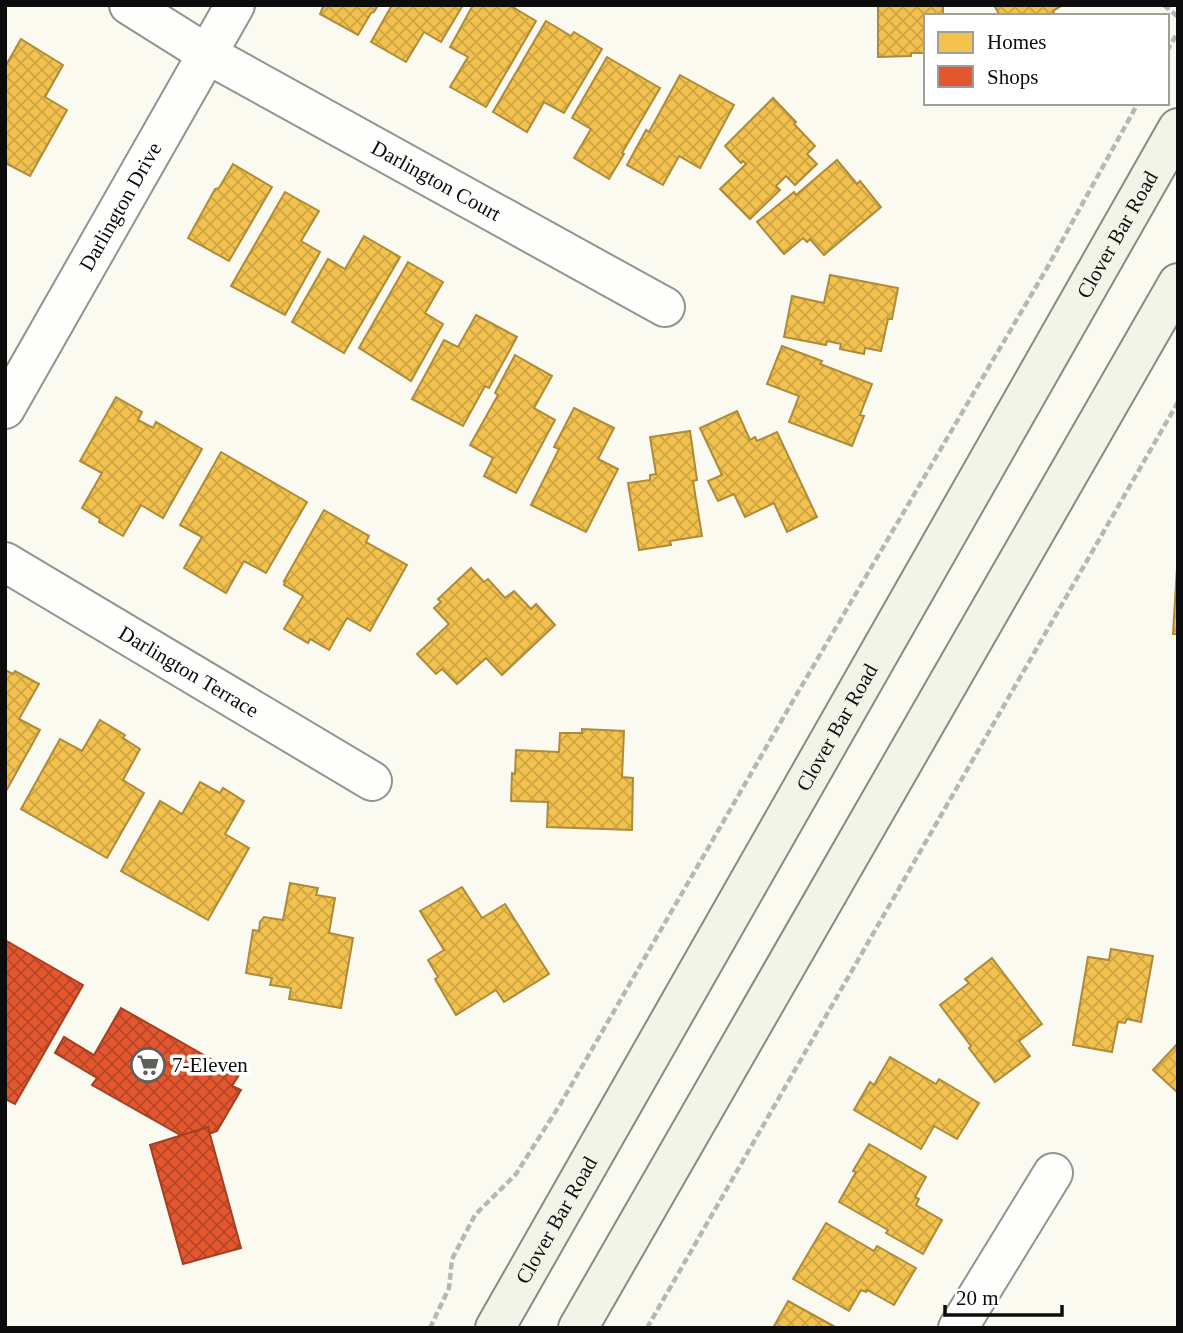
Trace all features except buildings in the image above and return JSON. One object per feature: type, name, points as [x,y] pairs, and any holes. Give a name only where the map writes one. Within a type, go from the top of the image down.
[{"type":"main road","name":"Clover Bar Road","points":[[495,1328],[1178,128]]},
{"type":"main road","points":[[578,1328],[1178,283]]},
{"type":"street","name":"Darlington Court","points":[[129,5],[207,54],[666,307]]},
{"type":"street","name":"Darlington Drive","points":[[5,409],[235,5]]},
{"type":"street","name":"Darlington Terrace","points":[[5,562],[372,781]]},
{"type":"street","points":[[958,1328],[1053,1173]]},
{"type":"path","points":[[1164,5],[1178,17]]},
{"type":"path","points":[[1169,48],[1178,32]]},
{"type":"path","points":[[430,1328],[449,1288],[452,1259],[474,1215],[516,1174],[561,1103],[1047,268],[1137,105]]},
{"type":"path","points":[[647,1328],[1178,402]]},
{"type":"place","name":"7-Eleven","points":[[148,1065]]}]
